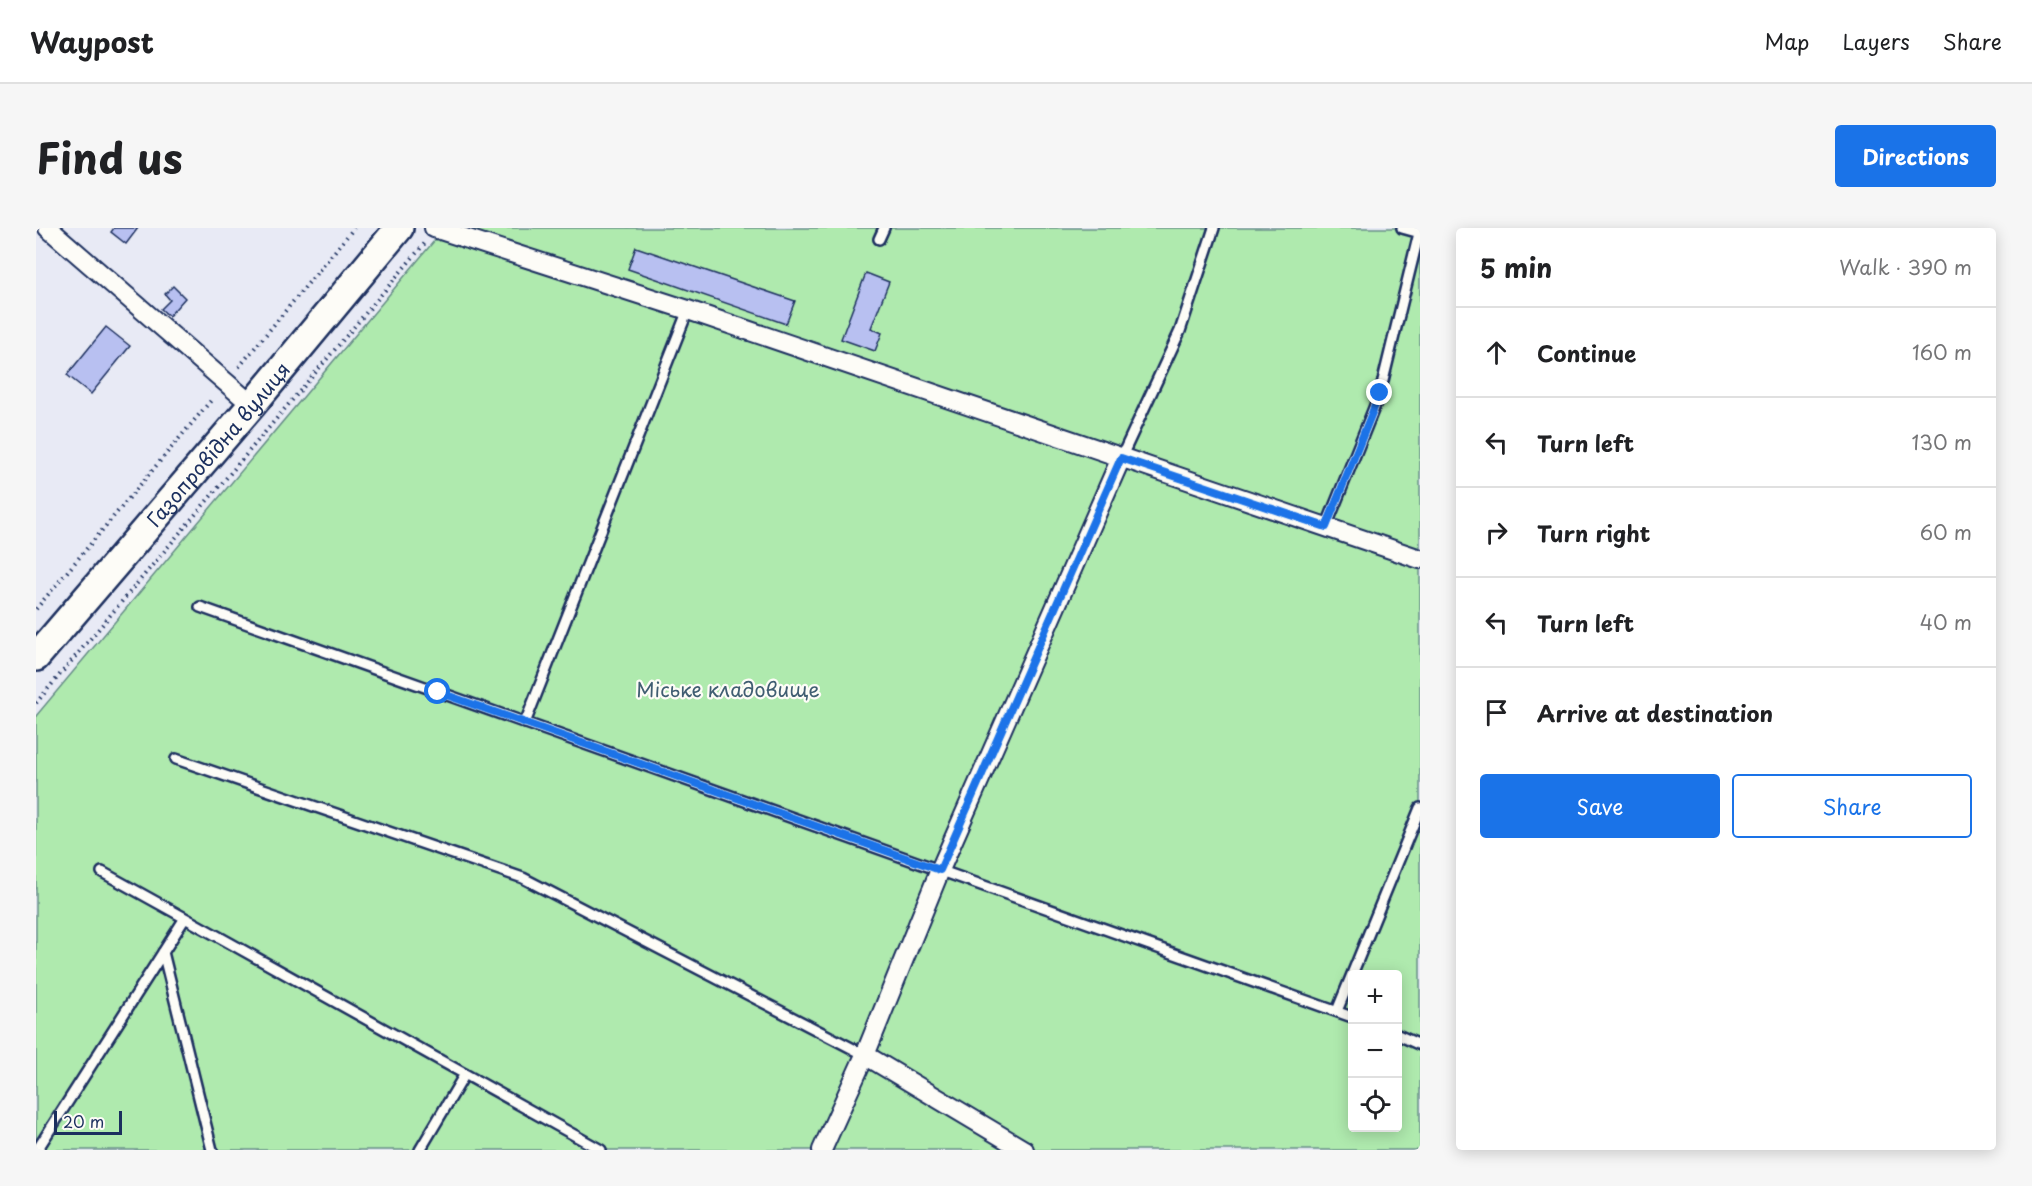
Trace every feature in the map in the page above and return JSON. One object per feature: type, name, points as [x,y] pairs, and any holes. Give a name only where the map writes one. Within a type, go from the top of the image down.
[{"type":"main road","name":"Газопровідна вулиця","points":[[36,657],[252,405],[399,228]]},
{"type":"street","points":[[48,228],[252,405]]},
{"type":"street","points":[[435,229],[688,310],[1420,559]]},
{"type":"street","points":[[822,1150],[865,1055],[940,870],[1121,458]]},
{"type":"street","points":[[865,1055],[1024,1150]]},
{"type":"lane","points":[[879,239],[884,228]]},
{"type":"lane","points":[[1121,458],[1180,331],[1214,228]]},
{"type":"lane","points":[[1326,527],[1380,393],[1420,232],[1402,228]]},
{"type":"lane","points":[[525,723],[688,310]]},
{"type":"lane","points":[[200,607],[1348,1015]]},
{"type":"lane","points":[[176,759],[523,878],[865,1055]]},
{"type":"lane","points":[[1337,1011],[1420,808]]},
{"type":"lane","points":[[102,872],[601,1150]]},
{"type":"lane","points":[[37,1150],[185,918]]},
{"type":"lane","points":[[163,952],[212,1150]]},
{"type":"lane","points":[[1402,1037],[1420,1045]]},
{"type":"lane","points":[[420,1150],[465,1074]]},
{"type":"path","points":[[36,609],[354,228]]},
{"type":"path","points":[[36,703],[435,229]]},
{"type":"green space","name":"Міське кладовище","points":[[445,228],[1420,228],[1420,1150],[36,1150],[36,716]]},
{"type":"building","points":[[114,228],[138,228],[126,244],[111,232]]},
{"type":"building","points":[[636,247],[795,301],[786,324],[628,269]]},
{"type":"building","points":[[866,273],[889,282],[871,328],[882,333],[875,351],[841,339]]},
{"type":"building","points":[[173,286],[185,298],[169,316],[161,309],[170,300],[165,294]]},
{"type":"building","points":[[106,327],[130,346],[91,394],[67,375]]},
{"type":"route","points":[[438,692],[940,870],[1121,458],[1326,527],[1380,393]]}]
